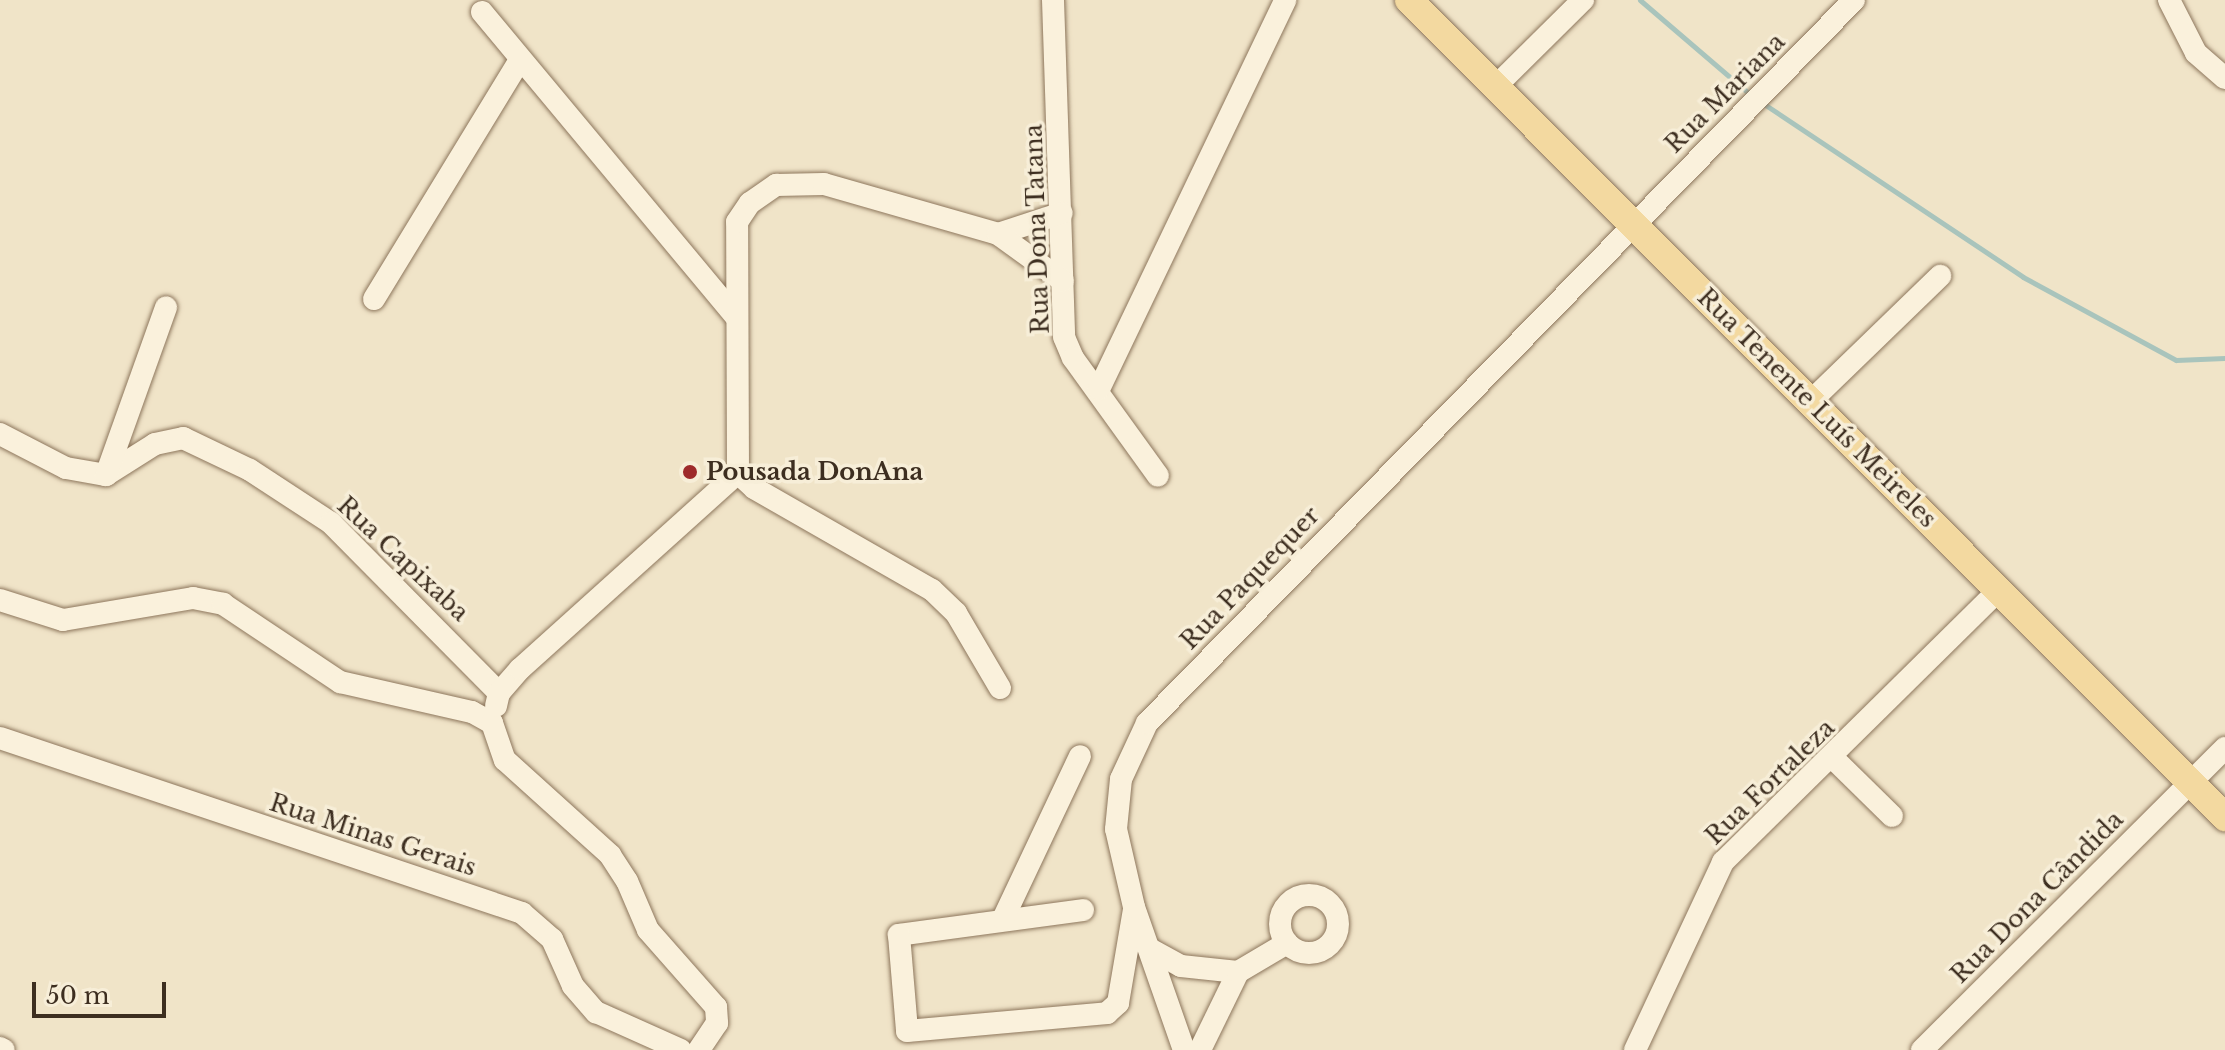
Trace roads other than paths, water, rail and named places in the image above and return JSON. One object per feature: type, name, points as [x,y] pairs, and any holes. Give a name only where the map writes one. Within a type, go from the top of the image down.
[{"type":"main road","name":"Rua Tenente Luís Meireles","points":[[1409,0],[2225,817]]},
{"type":"street","name":"Rua Dona Tatana","points":[[1053,0],[1064,337],[1073,358],[1099,389],[1158,476]]},
{"type":"street","points":[[1099,389],[1285,0]]},
{"type":"street","points":[[1495,87],[1583,0]]},
{"type":"street","name":"Rua Mariana","points":[[1632,223],[1854,0]]},
{"type":"street","points":[[2169,0],[2196,53],[2225,78]]},
{"type":"street","points":[[482,12],[735,316]]},
{"type":"street","points":[[374,299],[520,60]]},
{"type":"street","points":[[1000,688],[956,613],[932,590],[754,488],[738,473],[737,222],[750,203],[776,185],[824,184],[998,234],[1063,281]]},
{"type":"street","points":[[998,234],[1062,213]]},
{"type":"street","name":"Rua Paquequer","points":[[1184,1050],[1134,907],[1116,829],[1115,798],[1130,751],[1147,723],[1632,223]]},
{"type":"street","points":[[1811,401],[1940,276]]},
{"type":"street","points":[[0,434],[66,468],[106,475],[166,307]]},
{"type":"street","name":"Rua Capixaba","points":[[106,475],[155,444],[183,438],[250,470],[331,523],[499,693]]},
{"type":"street","points":[[699,1050],[717,1023],[716,1007],[648,930],[610,855],[505,760],[492,723],[499,693],[593,601],[738,473]]},
{"type":"street","name":"Rua Fortaleza","points":[[1635,1050],[1723,862],[1999,590]]},
{"type":"street","points":[[0,600],[36,615],[63,620],[193,598],[223,604],[340,682],[365,692],[472,712],[492,723]]},
{"type":"street","name":"Rua Minas Gerais","points":[[0,738],[522,913],[552,939],[573,986],[596,1012],[681,1050]]},
{"type":"street","name":"Rua Dona Cândida","points":[[1922,1050],[2188,781],[2225,748]]},
{"type":"street","points":[[1003,919],[1080,756]]},
{"type":"street","points":[[1832,757],[1892,816]]},
{"type":"street","points":[[1083,910],[899,935],[907,1031],[1107,1013],[1118,1003],[1134,907]]},
{"type":"street","points":[[1200,1050],[1238,972],[1287,943]]},
{"type":"street","points":[[1150,949],[1181,966],[1238,972]]},
{"type":"waterway","points":[[1640,0],[1752,96]]},
{"type":"waterway","points":[[1764,104],[2023,277],[2176,360],[2225,358]]},
{"type":"place","name":"Pousada DonAna","points":[[690,472]]}]
